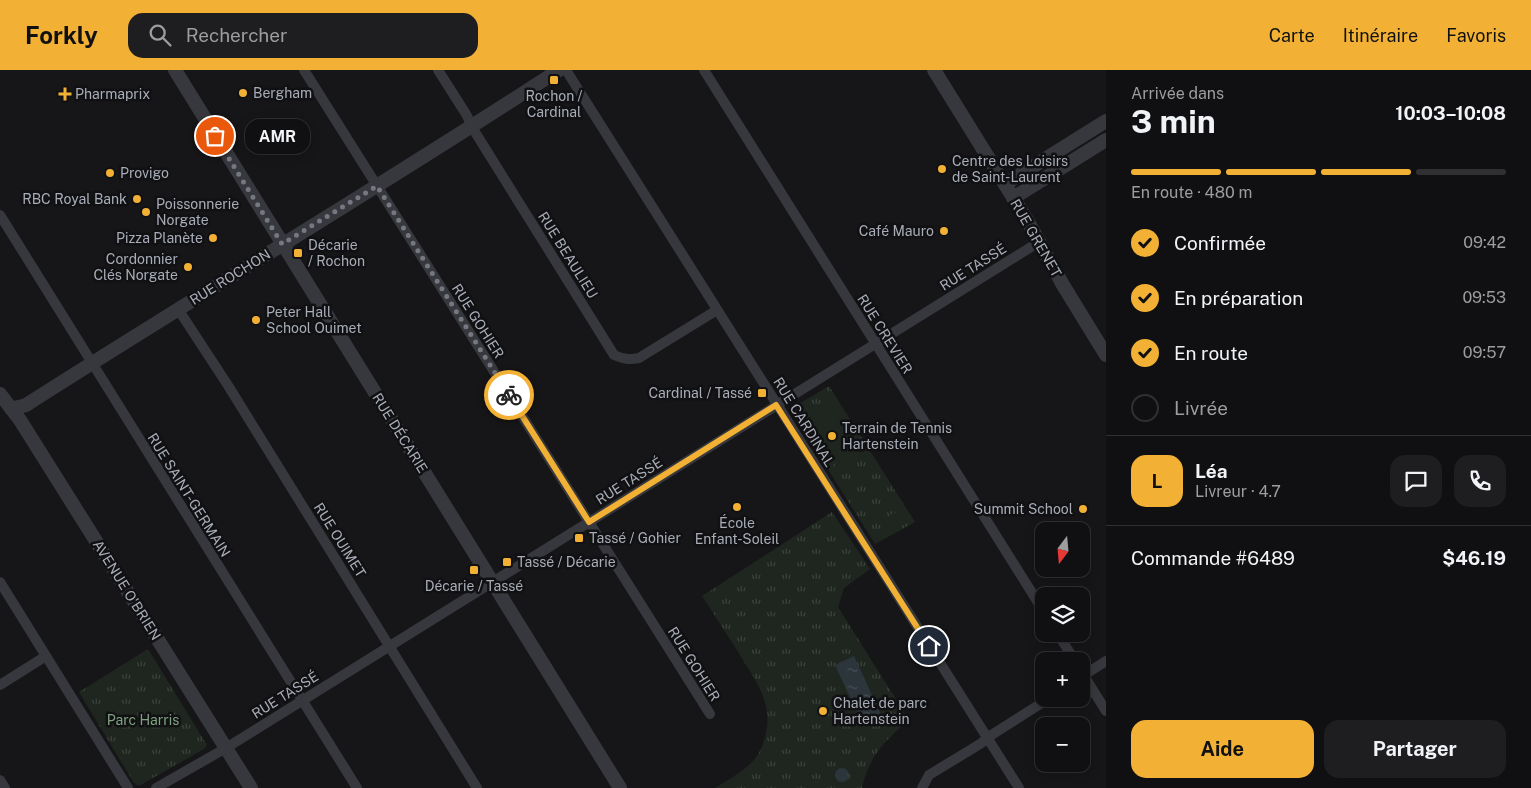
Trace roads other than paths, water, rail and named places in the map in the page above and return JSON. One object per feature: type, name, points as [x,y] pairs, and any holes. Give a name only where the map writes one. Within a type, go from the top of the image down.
[{"type":"street","name":"RUE GOHIER","points":[[304,70],[710,714]]},
{"type":"street","name":"RUE BEAULIEU","points":[[438,70],[614,355],[622,359],[631,360],[639,358],[717,310]]},
{"type":"street","name":"RUE ROCHON","points":[[6,410],[26,405],[559,70]]},
{"type":"street","name":"RUE CARDINAL","points":[[566,70],[1019,788]]},
{"type":"street","name":"RUE CREVIER","points":[[704,70],[874,344],[1035,598]]},
{"type":"street","name":"RUE GRENET","points":[[934,70],[1014,198],[1069,296],[1106,354]]},
{"type":"street","name":"RUE DÉCARIE","points":[[175,73],[620,788]]},
{"type":"street","points":[[1005,184],[1106,120]]},
{"type":"street","points":[[1014,198],[1106,140]]},
{"type":"street","name":"RUE SAINT-GERMAIN","points":[[0,215],[357,788]]},
{"type":"street","name":"RUE TASSÉ","points":[[156,788],[226,748],[1039,242]]},
{"type":"street","name":"RUE OUIMET","points":[[178,309],[477,788]]},
{"type":"street","name":"AVENUE O'BRIEN","points":[[0,394],[6,410],[34,442],[251,788]]},
{"type":"street","points":[[0,582],[128,788]]},
{"type":"street","points":[[0,685],[46,656]]},
{"type":"street","points":[[1090,670],[1106,661]]},
{"type":"street","points":[[1090,687],[1106,711]]},
{"type":"street","points":[[922,788],[929,775],[1035,707]]},
{"type":"street","points":[[0,780],[5,788]]},
{"type":"water","points":[[854,656],[883,719],[864,727],[835,665]]},
{"type":"water","points":[[839,768],[845,768],[849,775],[845,782],[839,782],[835,778],[835,772]]},
{"type":"place","name":"Rochon / Cardinal","points":[[554,80]]},
{"type":"place","name":"Bergham","points":[[243,93]]},
{"type":"place","name":"Pharmaprix","points":[[65,94]]},
{"type":"place","name":"AMR","points":[[215,136]]},
{"type":"place","name":"Centre des Loisirs de Saint-Laurent","points":[[942,169]]},
{"type":"place","name":"Provigo","points":[[110,173]]},
{"type":"place","name":"RBC Royal Bank","points":[[137,199]]},
{"type":"place","name":"Poissonnerie Norgate","points":[[146,212]]},
{"type":"place","name":"Café Mauro","points":[[944,231]]},
{"type":"place","name":"Pizza Planète","points":[[213,238]]},
{"type":"place","name":"Décarie / Rochon","points":[[298,253]]},
{"type":"place","name":"Cordonnier Clés Norgate","points":[[188,267]]},
{"type":"place","name":"Peter Hall School Ouimet","points":[[256,320]]},
{"type":"place","name":"Cardinal / Tassé","points":[[762,393]]},
{"type":"place","name":"Terrain de Tennis Hartenstein","points":[[832,436]]},
{"type":"place","name":"École Enfant-Soleil","points":[[737,507]]},
{"type":"place","name":"Summit School","points":[[1083,509]]},
{"type":"place","name":"Tassé / Gohier","points":[[579,538]]},
{"type":"place","name":"Tassé / Décarie","points":[[507,562]]},
{"type":"place","name":"Décarie / Tassé","points":[[474,570]]},
{"type":"place","name":"Chalet de parc Hartenstein","points":[[823,711]]},
{"type":"park label","name":"Parc Harris","points":[[143,720]]}]
